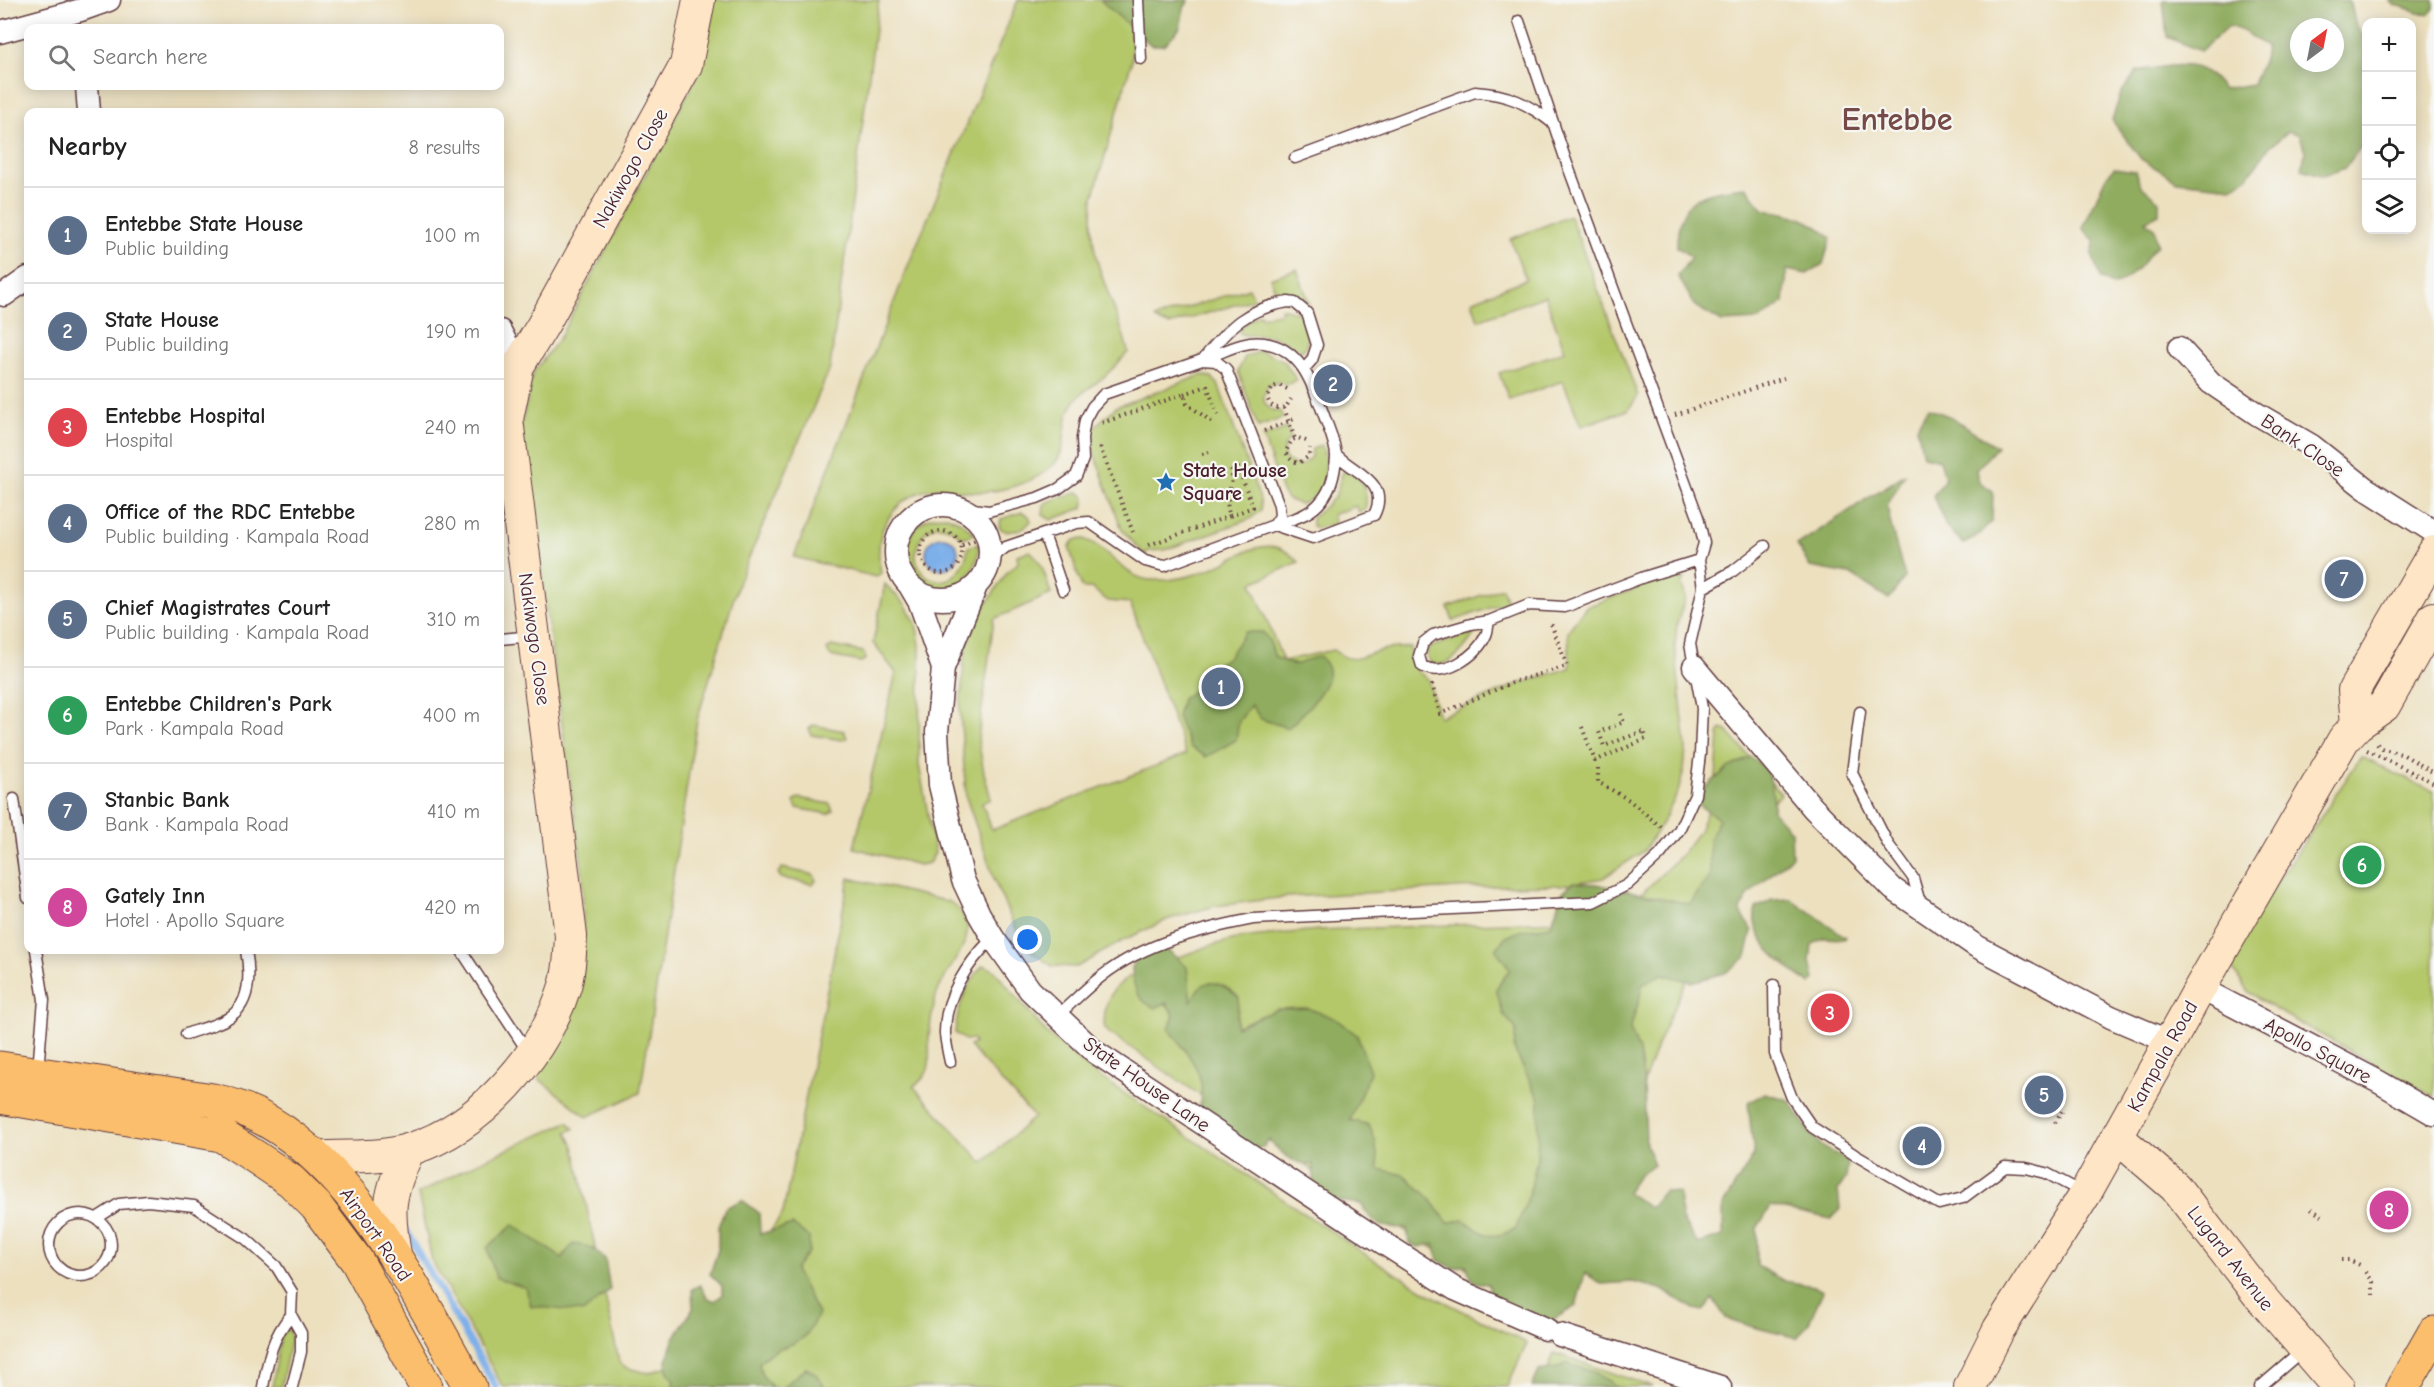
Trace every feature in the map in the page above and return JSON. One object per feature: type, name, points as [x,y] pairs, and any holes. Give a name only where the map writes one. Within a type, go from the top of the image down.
[{"type":"highway","name":"Airport Road","points":[[0,1068],[230,1103],[271,1123],[328,1168],[372,1222],[470,1387]]},
{"type":"highway","name":"Airport Road","points":[[0,1097],[221,1135],[291,1181],[316,1206],[357,1261],[426,1387]]},
{"type":"highway","points":[[221,1135],[230,1103]]},
{"type":"highway","points":[[2403,1387],[2434,1333]]},
{"type":"street","points":[[34,24],[81,13],[109,0]]},
{"type":"street","name":"Nakiwogo Close","points":[[316,1158],[388,1154],[410,1150],[434,1140],[466,1120],[490,1101],[513,1078],[537,1043],[566,983],[571,936],[534,636],[505,457],[507,419],[518,366],[543,325],[686,65],[699,0]]},
{"type":"street","points":[[0,32],[24,26]]},
{"type":"street","points":[[87,90],[89,108]]},
{"type":"street","points":[[4,295],[24,281]]},
{"type":"street","points":[[504,339],[518,366]]},
{"type":"street","name":"Bank Close","points":[[2179,348],[2211,383],[2257,414],[2312,446],[2365,488],[2434,532]]},
{"type":"street","points":[[944,505],[957,507],[972,515],[987,535],[990,545],[985,574],[976,586],[943,668],[923,610],[902,576],[897,558],[897,539],[910,518],[926,508],[944,505]]},
{"type":"street","points":[[2350,732],[2354,690],[2434,552]]},
{"type":"street","points":[[910,586],[925,596],[943,599],[960,596],[976,586]]},
{"type":"street","name":"Kampala Road","points":[[1970,1387],[1999,1329],[2085,1194],[2200,988],[2350,732],[2384,706],[2434,618]]},
{"type":"street","name":"State House Lane","points":[[943,668],[938,732],[940,785],[963,880],[993,938],[1030,990],[1095,1052],[1455,1289],[1551,1331],[1720,1387]]},
{"type":"street","points":[[1694,668],[1820,817],[1893,889],[1923,912],[1976,946],[2111,1017],[2170,1042]]},
{"type":"street","name":"Apollo Square","points":[[2200,988],[2379,1082],[2434,1114]]},
{"type":"street","name":"Lugard Avenue","points":[[2117,1137],[2175,1187],[2258,1294],[2338,1387]]},
{"type":"street","points":[[396,1260],[390,1223],[390,1200],[397,1176],[410,1150]]},
{"type":"lane","points":[[1138,0],[1141,60]]},
{"type":"lane","points":[[1057,1016],[1103,975],[1131,958],[1168,941],[1214,927],[1253,919],[1593,902],[1627,885],[1660,855],[1674,837],[1695,795],[1701,754],[1702,708],[1690,644],[1703,588],[1699,560],[1704,543],[1698,517],[1554,125],[1519,21]]},
{"type":"lane","points":[[1295,158],[1475,92],[1498,94],[1518,100],[1535,109],[1554,125]]},
{"type":"lane","points":[[1202,360],[1227,330],[1241,318],[1288,302],[1295,303],[1307,313],[1317,345],[1312,360],[1304,369]]},
{"type":"lane","points":[[957,507],[989,511],[1037,498],[1058,489],[1076,476],[1080,468],[1088,428],[1085,420],[1092,407],[1104,394],[1248,343],[1263,342],[1288,352],[1310,377],[1336,454],[1341,460],[1365,475],[1372,484],[1378,499],[1374,515],[1313,538],[1274,525]]},
{"type":"lane","points":[[1202,360],[1216,361],[1226,369],[1279,506],[1280,516],[1274,525]]},
{"type":"lane","points":[[989,560],[1006,547],[1076,523],[1089,522],[1135,550],[1145,561],[1164,566],[1304,516],[1323,499],[1334,478],[1336,454]]},
{"type":"lane","points":[[1044,534],[1063,590]]},
{"type":"lane","points":[[1703,588],[1733,571],[1765,546]]},
{"type":"lane","points":[[1489,621],[1485,636],[1460,662],[1445,670],[1428,669],[1422,666],[1419,656],[1423,643],[1433,636],[1454,628],[1489,621],[1529,605],[1565,607],[1644,577],[1699,560]]},
{"type":"lane","points":[[504,639],[534,636]]},
{"type":"lane","points":[[1860,712],[1852,773],[1888,844],[1913,878],[1923,912]]},
{"type":"lane","points":[[14,799],[24,870]]},
{"type":"lane","points":[[950,1062],[945,1033],[951,1004],[960,980],[979,951],[993,938]]},
{"type":"lane","points":[[37,954],[44,1000],[38,1073]]},
{"type":"lane","points":[[186,1034],[231,1017],[240,1006],[248,992],[249,965],[247,954]]},
{"type":"lane","points":[[464,954],[537,1043]]},
{"type":"lane","points":[[1774,985],[1775,1054],[1792,1098],[1812,1127],[1846,1150],[1939,1204],[1963,1198],[2004,1167],[2026,1168],[2046,1173],[2085,1194]]},
{"type":"lane","points":[[97,1218],[119,1204],[148,1201],[194,1206],[246,1239],[276,1266],[292,1292],[291,1315],[301,1333],[301,1352],[292,1387]]},
{"type":"lane","points":[[76,1213],[97,1218],[110,1235],[112,1246],[110,1257],[95,1273],[85,1276],[74,1276],[63,1271],[55,1264],[50,1254],[51,1233],[57,1223],[76,1213]]},
{"type":"lane","points":[[263,1387],[269,1358],[279,1329],[291,1315]]},
{"type":"lane","points":[[2260,1387],[2305,1349]]},
{"type":"path","points":[[1663,419],[1784,378]]},
{"type":"path","points":[[1284,408],[1273,408],[1267,397],[1273,387],[1279,385],[1287,389]]},
{"type":"path","points":[[1219,418],[1207,386],[1088,428],[1135,550],[1253,507],[1237,465]]},
{"type":"path","points":[[1184,394],[1187,404],[1215,424]]},
{"type":"path","points":[[1284,408],[1291,399]]},
{"type":"path","points":[[1284,408],[1295,439]]},
{"type":"path","points":[[1252,435],[1297,418]]},
{"type":"path","points":[[1306,441],[1295,439],[1288,444],[1286,451],[1292,461],[1299,463],[1309,456],[1310,448]]},
{"type":"path","points":[[1202,454],[1209,452]]},
{"type":"path","points":[[1230,465],[1234,477],[1225,504],[1230,516]]},
{"type":"path","points":[[937,531],[953,535],[962,545],[961,562],[948,573],[931,572],[924,566],[920,549],[929,534],[937,531]]},
{"type":"path","points":[[962,545],[987,535]]},
{"type":"path","points":[[1428,669],[1440,714],[1516,681],[1567,666],[1544,606]]},
{"type":"path","points":[[1582,728],[1595,760],[1646,739],[1644,731],[1604,746],[1599,732],[1624,722],[1621,714]]},
{"type":"path","points":[[2350,732],[2381,748],[2404,755],[2434,773]]},
{"type":"path","points":[[2350,732],[2434,783]]},
{"type":"path","points":[[1598,768],[1598,782],[1629,800],[1674,837]]},
{"type":"path","points":[[2055,1123],[2063,1110],[2061,1109]]},
{"type":"path","points":[[2311,1209],[2322,1216]]},
{"type":"path","points":[[2341,1260],[2349,1260],[2360,1265]]},
{"type":"path","points":[[2366,1272],[2373,1282],[2373,1295]]},
{"type":"green space","points":[[711,0],[879,0],[830,368],[739,581],[697,720],[640,1093],[587,1117],[539,1079],[537,1074],[565,1032],[579,996],[583,967],[583,876],[521,428],[533,373],[560,337],[700,70],[712,18]]},
{"type":"green space","points":[[1018,0],[1131,0],[1132,60],[1093,198],[1092,221],[1097,258],[1128,352],[1073,403],[1067,417],[1060,455],[1056,462],[1043,473],[1027,482],[999,490],[975,492],[936,489],[914,495],[904,501],[889,518],[884,528],[879,553],[881,573],[876,577],[794,557],[910,261]]},
{"type":"green space","points":[[1100,0],[1189,0],[1184,8],[1180,28],[1164,45],[1151,45]]},
{"type":"green space","points":[[2163,0],[2348,0],[2356,26],[2362,34],[2362,145],[2345,168],[2323,176],[2302,169],[2305,152],[2300,135],[2289,131],[2269,147],[2247,178],[2232,187],[2177,181],[2141,159],[2112,120],[2121,93],[2137,71],[2170,66],[2196,67],[2211,76],[2223,89],[2253,84],[2264,59],[2266,46],[2243,31],[2229,26],[2200,51],[2167,37]]},
{"type":"green space","points":[[2390,0],[2434,0],[2434,9],[2428,15],[2393,4]]},
{"type":"green space","points":[[2114,168],[2135,171],[2140,185],[2159,201],[2159,214],[2145,221],[2155,229],[2157,245],[2132,274],[2113,286],[2100,278],[2092,254],[2095,239],[2091,238],[2083,228],[2105,179]]},
{"type":"green space","points":[[1746,187],[1764,210],[1800,218],[1824,231],[1831,238],[1823,264],[1807,274],[1787,270],[1784,302],[1759,320],[1722,322],[1695,306],[1678,276],[1691,257],[1677,247],[1678,230],[1687,207],[1695,200],[1717,191]]},
{"type":"green space","points":[[1570,216],[1638,396],[1628,410],[1581,426],[1563,381],[1509,400],[1499,373],[1565,351],[1545,296],[1478,320],[1472,301],[1526,279],[1510,239]]},
{"type":"green space","points":[[1297,269],[1309,303],[1298,296],[1278,296],[1270,278]]},
{"type":"green space","points":[[1249,288],[1254,299],[1169,325],[1155,318]]},
{"type":"green space","points":[[1281,308],[1300,313],[1302,317],[1308,337],[1302,351],[1272,336],[1243,335],[1239,332],[1254,317],[1260,314],[1262,317],[1282,312]]},
{"type":"green space","points":[[1261,351],[1283,360],[1297,380],[1286,385],[1278,382],[1268,386],[1263,397],[1265,403],[1269,408],[1280,411],[1283,418],[1258,427],[1238,371],[1245,357]]},
{"type":"green space","points":[[1202,375],[1211,377],[1218,384],[1260,499],[1261,510],[1250,519],[1165,550],[1148,551],[1145,555],[1122,530],[1093,450],[1091,430],[1116,407]]},
{"type":"green space","points":[[1928,408],[1951,417],[1997,447],[1977,469],[1979,483],[1993,491],[1992,521],[1981,533],[1964,544],[1946,526],[1933,496],[1945,479],[1940,460],[1923,456],[1917,427]]},
{"type":"green space","points":[[1287,428],[1291,438],[1284,447],[1284,456],[1291,463],[1302,465],[1311,457],[1312,449],[1322,445],[1324,454],[1325,472],[1321,489],[1309,500],[1299,504],[1287,499],[1282,492],[1263,437]]},
{"type":"green space","points":[[1349,471],[1364,487],[1365,509],[1359,512],[1356,506],[1332,515],[1335,524],[1317,528],[1312,526],[1312,518],[1335,497],[1343,472]]},
{"type":"green space","points":[[1905,474],[1887,506],[1905,577],[1889,599],[1850,574],[1810,567],[1797,545]]},
{"type":"green space","points":[[1079,492],[1085,498],[1083,508],[1051,520],[1043,515],[1044,505],[1047,502]]},
{"type":"green space","points":[[1022,512],[1029,516],[1031,521],[1024,527],[1015,531],[1007,531],[999,527],[1001,519]]},
{"type":"green space","points":[[947,516],[961,522],[975,534],[962,538],[956,532],[941,526],[927,531],[920,540],[916,553],[918,564],[924,573],[933,579],[943,580],[953,576],[962,565],[968,547],[979,544],[978,554],[974,567],[966,578],[950,588],[935,588],[923,582],[913,571],[908,557],[909,542],[915,528],[929,518]]},
{"type":"green space","points":[[1084,539],[1093,543],[1134,575],[1153,580],[1175,579],[1198,573],[1259,547],[1283,549],[1299,562],[1252,583],[1283,661],[1333,650],[1352,659],[1382,650],[1411,647],[1412,661],[1420,673],[1428,679],[1439,717],[1518,684],[1570,668],[1568,631],[1586,607],[1655,582],[1684,579],[1681,585],[1685,598],[1677,624],[1675,647],[1686,748],[1684,770],[1678,792],[1644,851],[1603,878],[1562,885],[1286,897],[1215,906],[1169,919],[1124,940],[1077,967],[1052,966],[1031,951],[1019,935],[998,890],[966,797],[960,709],[965,650],[978,616],[1008,571],[1018,563],[1017,555],[1030,551],[1034,555],[1044,571],[1051,594],[994,619],[978,739],[991,799],[982,803],[992,830],[1186,754],[1130,603],[1108,601],[1091,588],[1082,588],[1069,547],[1074,540]]},
{"type":"green space","points":[[885,584],[905,604],[916,623],[920,645],[919,765],[935,853],[929,863],[919,865],[854,848],[896,673],[873,643]]},
{"type":"green space","points":[[1502,588],[1507,602],[1453,621],[1448,607]]},
{"type":"green space","points":[[1245,632],[1263,632],[1270,642],[1275,657],[1285,662],[1297,664],[1321,657],[1328,670],[1328,677],[1314,701],[1288,728],[1261,719],[1251,705],[1239,721],[1236,740],[1206,757],[1190,747],[1177,717],[1182,699],[1212,677],[1218,664],[1229,656]]},
{"type":"green space","points":[[1473,632],[1474,634],[1466,645],[1450,661],[1437,665],[1431,663],[1427,657],[1427,651],[1431,647]]},
{"type":"green space","points":[[831,646],[863,652],[866,659],[861,662],[830,656],[827,650]]},
{"type":"green space","points":[[813,725],[844,731],[847,738],[842,740],[812,735],[809,729]]},
{"type":"green space","points":[[1722,729],[1727,731],[1781,794],[1763,811],[1658,1043],[1644,1082],[1508,1291],[1445,1255],[1344,1191],[1137,1052],[1108,1032],[1104,1026],[1105,1009],[1109,998],[1115,988],[1129,977],[1206,947],[1240,938],[1318,930],[1586,920],[1637,898],[1682,854],[1699,831],[1709,806],[1716,777],[1719,735]]},
{"type":"green space","points":[[1751,757],[1763,767],[1770,780],[1773,811],[1791,831],[1792,856],[1749,894],[1740,910],[1752,931],[1746,957],[1725,973],[1692,982],[1662,974],[1642,984],[1630,1029],[1639,1051],[1644,1082],[1646,1145],[1654,1164],[1637,1177],[1627,1192],[1650,1208],[1664,1191],[1679,1193],[1681,1218],[1698,1244],[1723,1236],[1723,1205],[1754,1155],[1748,1103],[1765,1093],[1789,1100],[1815,1139],[1848,1164],[1846,1178],[1838,1190],[1840,1209],[1831,1219],[1771,1206],[1757,1228],[1757,1266],[1784,1281],[1814,1286],[1823,1291],[1808,1324],[1797,1338],[1726,1318],[1713,1299],[1704,1311],[1694,1309],[1661,1289],[1633,1282],[1601,1284],[1585,1273],[1576,1306],[1537,1329],[1496,1306],[1488,1284],[1473,1282],[1466,1265],[1454,1268],[1439,1261],[1434,1244],[1418,1247],[1409,1243],[1407,1228],[1379,1225],[1374,1222],[1361,1204],[1324,1199],[1313,1186],[1313,1164],[1294,1161],[1269,1140],[1263,1147],[1251,1149],[1198,1109],[1201,1097],[1199,1076],[1190,1057],[1169,1029],[1174,1015],[1166,1003],[1155,1008],[1149,1005],[1140,997],[1135,987],[1132,967],[1140,956],[1156,947],[1170,952],[1187,967],[1191,1001],[1199,988],[1209,983],[1226,987],[1239,998],[1236,1027],[1277,1009],[1307,1008],[1334,1018],[1357,1035],[1370,1072],[1350,1120],[1369,1125],[1375,1140],[1379,1169],[1404,1175],[1430,1198],[1448,1223],[1463,1219],[1483,1233],[1501,1235],[1516,1228],[1529,1195],[1537,1159],[1539,1099],[1514,1049],[1516,1029],[1503,1014],[1496,989],[1510,969],[1496,950],[1504,938],[1522,930],[1551,926],[1562,893],[1573,882],[1596,884],[1690,904],[1710,875],[1709,839],[1719,819],[1698,805],[1701,791],[1728,768]]},
{"type":"green space","points":[[2361,757],[2434,792],[2434,1097],[2276,1010],[2247,991],[2232,968],[2233,953],[2240,938]]},
{"type":"green space","points":[[799,798],[830,804],[833,811],[828,814],[797,808],[794,802]]},
{"type":"green space","points":[[782,868],[814,875],[816,881],[812,884],[781,878],[778,873]]},
{"type":"green space","points":[[849,878],[950,902],[965,919],[966,940],[935,1000],[929,1032],[930,1057],[927,1072],[913,1086],[983,1163],[1034,1117],[969,1046],[974,1044],[973,1039],[965,1040],[955,1033],[964,997],[972,980],[983,965],[994,970],[1048,1035],[1094,1073],[1374,1260],[1431,1295],[1527,1343],[1507,1387],[503,1387],[432,1261],[418,1194],[475,1164],[568,1122],[574,1129],[567,1132],[574,1146],[619,1362],[627,1368],[649,1373],[682,1362],[783,1213]]},
{"type":"green space","points":[[1791,899],[1846,937],[1844,939],[1823,938],[1812,945],[1810,961],[1814,980],[1811,984],[1771,952],[1757,931],[1756,908],[1772,900]]},
{"type":"green space","points":[[742,1200],[759,1213],[760,1234],[793,1225],[809,1237],[809,1251],[795,1270],[818,1314],[805,1336],[770,1353],[759,1364],[762,1375],[772,1387],[673,1387],[675,1380],[668,1373],[666,1361],[674,1338],[693,1309],[692,1289],[700,1285],[708,1298],[715,1301],[722,1295],[722,1286],[710,1274],[718,1250],[718,1227],[725,1208]]},
{"type":"green space","points":[[513,1225],[562,1258],[573,1244],[590,1247],[605,1259],[610,1290],[584,1312],[531,1306],[526,1288],[496,1278],[487,1248]]},
{"type":"green space","points":[[286,1329],[290,1331],[291,1337],[281,1387],[272,1387],[281,1334]]},
{"type":"green space","points":[[1554,1353],[1653,1387],[1542,1387]]},
{"type":"green space","points":[[1566,1363],[1594,1372],[1618,1387],[1532,1387],[1539,1371],[1557,1368]]},
{"type":"green space","points":[[806,1368],[815,1373],[825,1387],[783,1387]]},
{"type":"water","points":[[942,537],[953,542],[958,553],[953,564],[942,569],[931,564],[926,553],[931,542]]},
{"type":"waterway","points":[[404,1228],[496,1387]]},
{"type":"place","name":"State House","points":[[1333,384]]},
{"type":"place","name":"State House Square","points":[[1166,482]]},
{"type":"place","name":"Stanbic Bank","points":[[2344,579]]},
{"type":"place","name":"Entebbe State House","points":[[1221,687]]},
{"type":"place","name":"Entebbe Children's Park","points":[[2362,865]]},
{"type":"place","name":"Entebbe Hospital","points":[[1830,1013]]},
{"type":"place","name":"Chief Magistrates Court","points":[[2044,1095]]},
{"type":"place","name":"Office of the RDC Entebbe","points":[[1922,1146]]},
{"type":"place","name":"Gately Inn","points":[[2389,1210]]},
{"type":"district","name":"Entebbe","points":[[1897,119]]}]
